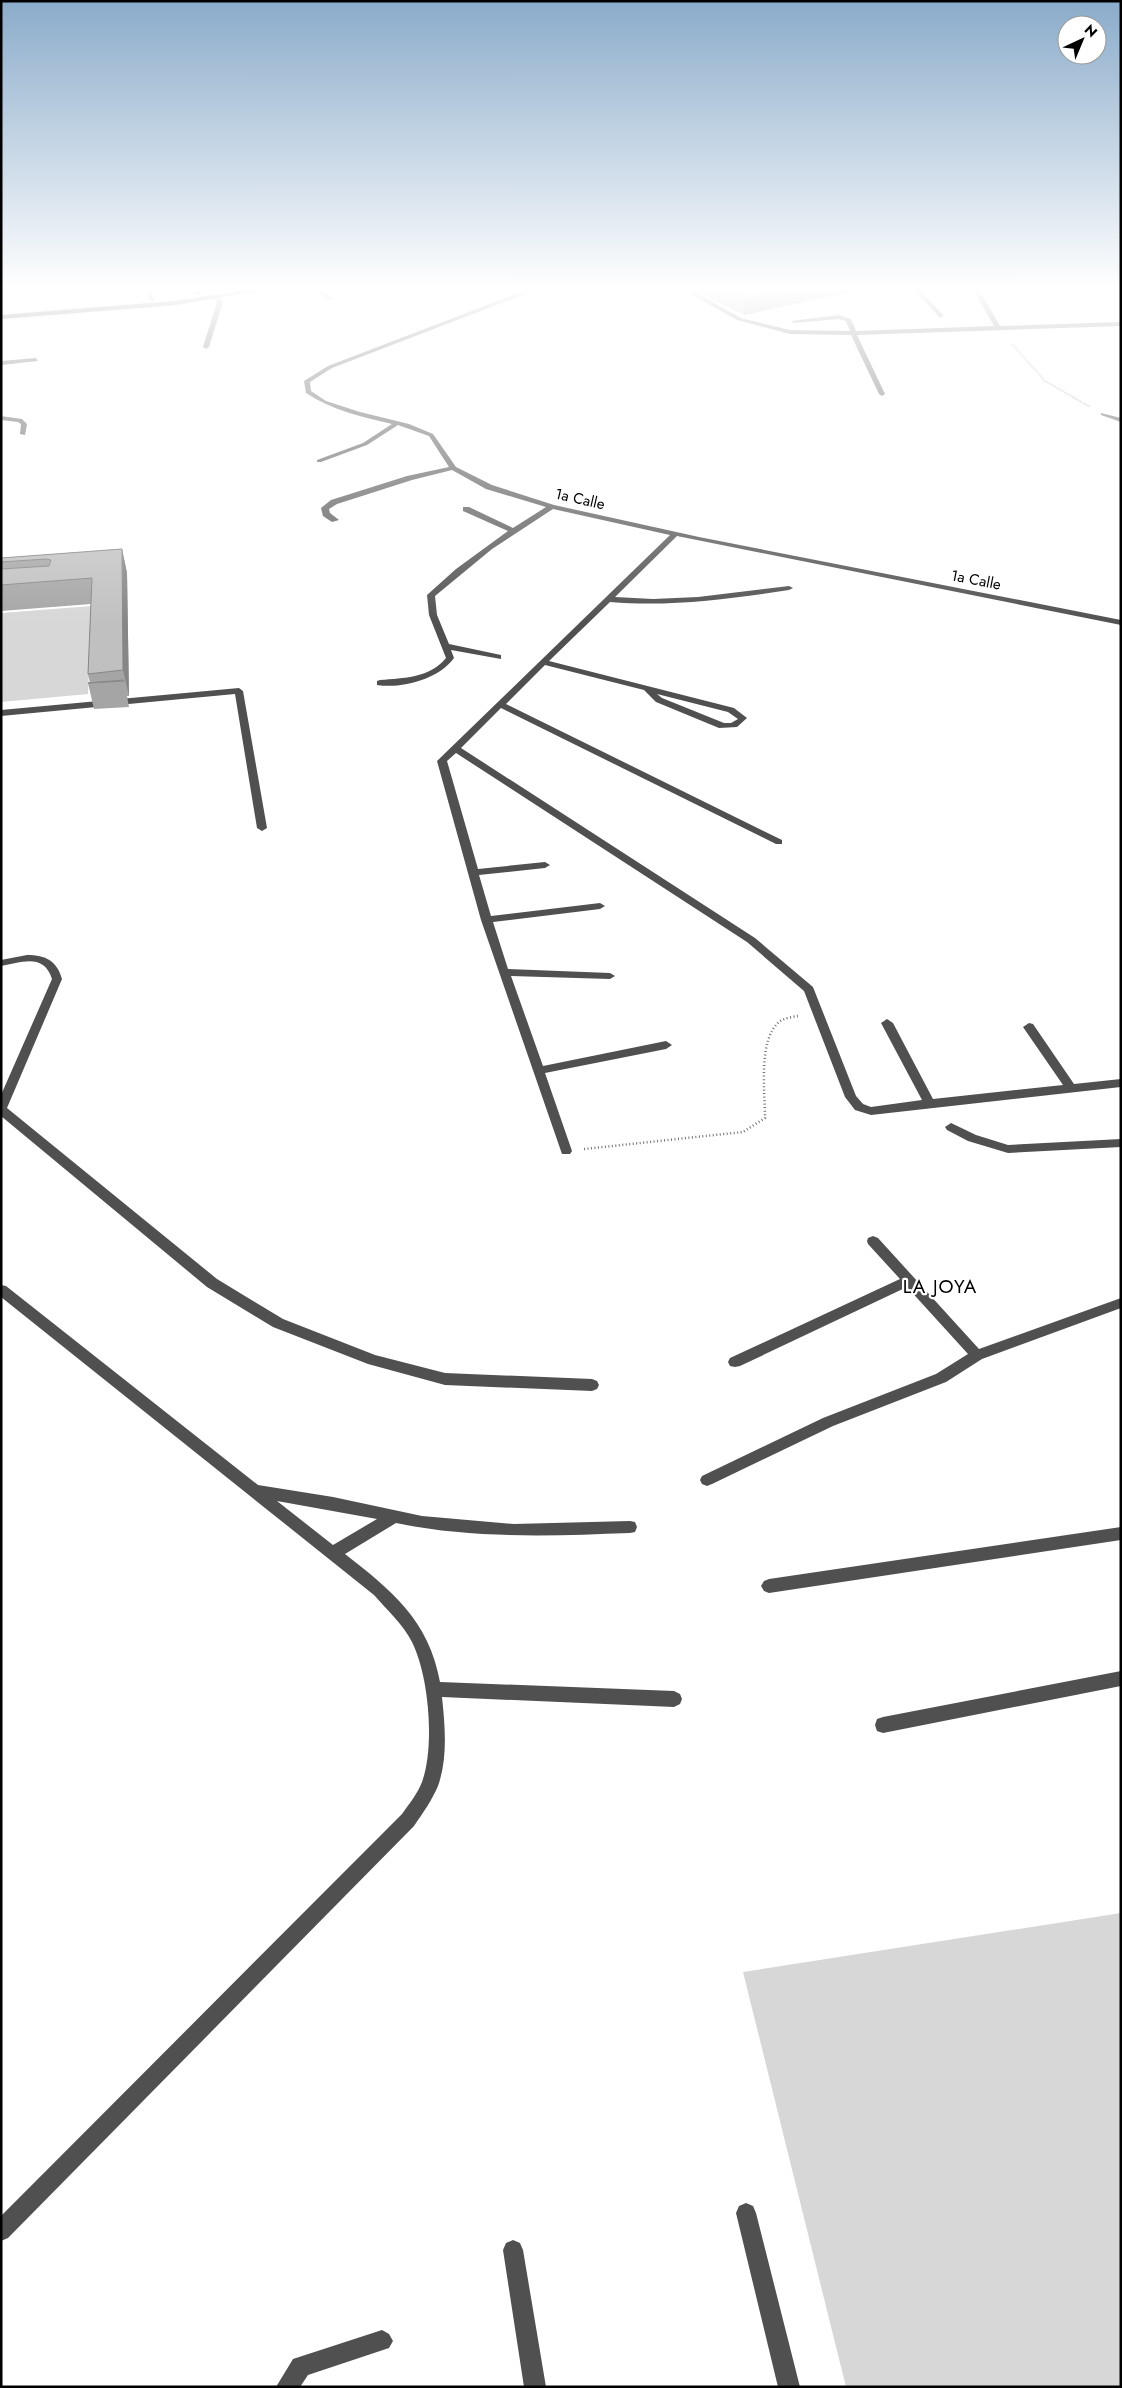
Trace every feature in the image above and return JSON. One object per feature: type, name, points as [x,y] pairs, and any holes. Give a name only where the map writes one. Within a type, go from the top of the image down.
[{"type":"street","name":"1a Calle","points":[[326,402],[397,423],[431,436],[453,468],[490,487],[552,507],[675,534],[1121,622]]},
{"type":"street","points":[[1103,414],[1121,420]]},
{"type":"street","points":[[1,418],[20,420],[24,424],[23,434]]},
{"type":"street","points":[[319,461],[365,444],[397,423]]},
{"type":"street","points":[[335,520],[326,514],[325,508],[334,502],[410,478],[453,468]]},
{"type":"street","points":[[380,683],[427,677],[445,666],[450,658],[433,615],[431,595],[470,562],[513,531],[552,507]]},
{"type":"street","points":[[466,509],[513,531]]},
{"type":"street","points":[[566,1151],[486,920],[442,761],[675,534]]},
{"type":"street","points":[[608,599],[635,602],[686,602],[789,588]]},
{"type":"street","points":[[444,646],[498,658]]},
{"type":"street","points":[[543,662],[731,710],[743,718],[739,723],[731,727],[722,726],[659,700],[648,690]]},
{"type":"street","points":[[1,713],[239,691],[262,828]]},
{"type":"street","points":[[500,704],[779,842]]},
{"type":"street","points":[[455,748],[751,940],[808,989],[852,1097],[859,1107],[872,1111],[1070,1087],[1121,1084]]},
{"type":"street","points":[[474,873],[545,865]]},
{"type":"street","points":[[486,920],[600,906]]},
{"type":"street","points":[[1,963],[33,958],[48,960],[56,969],[57,979],[1,1109],[212,1283],[278,1322],[373,1360],[445,1379],[592,1385]]},
{"type":"street","points":[[504,972],[610,976]]},
{"type":"street","points":[[887,1023],[929,1103]]},
{"type":"street","points":[[1028,1027],[1070,1087]]},
{"type":"street","points":[[538,1071],[666,1045]]},
{"type":"street","points":[[951,1127],[972,1138],[1008,1149],[1121,1143]]},
{"type":"street","points":[[873,1241],[977,1355]]},
{"type":"street","points":[[734,1362],[908,1280]]},
{"type":"street","points":[[1,1290],[379,1590],[406,1619],[421,1644],[432,1676],[436,1744],[430,1784],[408,1820],[1,2230]]},
{"type":"street","points":[[708,1480],[828,1422],[941,1378],[977,1355],[1121,1304]]},
{"type":"street","points":[[253,1491],[422,1522],[514,1530],[630,1527]]},
{"type":"street","points":[[333,1553],[395,1516]]},
{"type":"street","points":[[769,1586],[1121,1533]]},
{"type":"street","points":[[883,1725],[1121,1678]]},
{"type":"street","points":[[433,1689],[674,1699]]},
{"type":"street","points":[[746,2213],[789,2387]]},
{"type":"street","points":[[513,2250],[535,2387]]},
{"type":"street","points":[[287,2387],[301,2366],[382,2341]]},
{"type":"path","points":[[1083,402],[1103,414]]},
{"type":"path","points":[[566,1151],[743,1132],[765,1118],[765,1067],[768,1036],[780,1021],[805,1014],[819,1014]]},
{"type":"shaded area","points":[[92,606],[88,694],[1,702],[1,613]]},
{"type":"shaded area","points":[[1121,1913],[1121,2387],[846,2387],[743,1972]]},
{"type":"building","points":[[122,549],[123,670],[88,674],[92,578],[1,585],[1,569],[49,566],[51,560],[1,562],[1,558]]},
{"type":"building","points":[[124,680],[124,681],[88,683]]},
{"type":"district","name":"LA JOYA","points":[[940,1286]]}]
